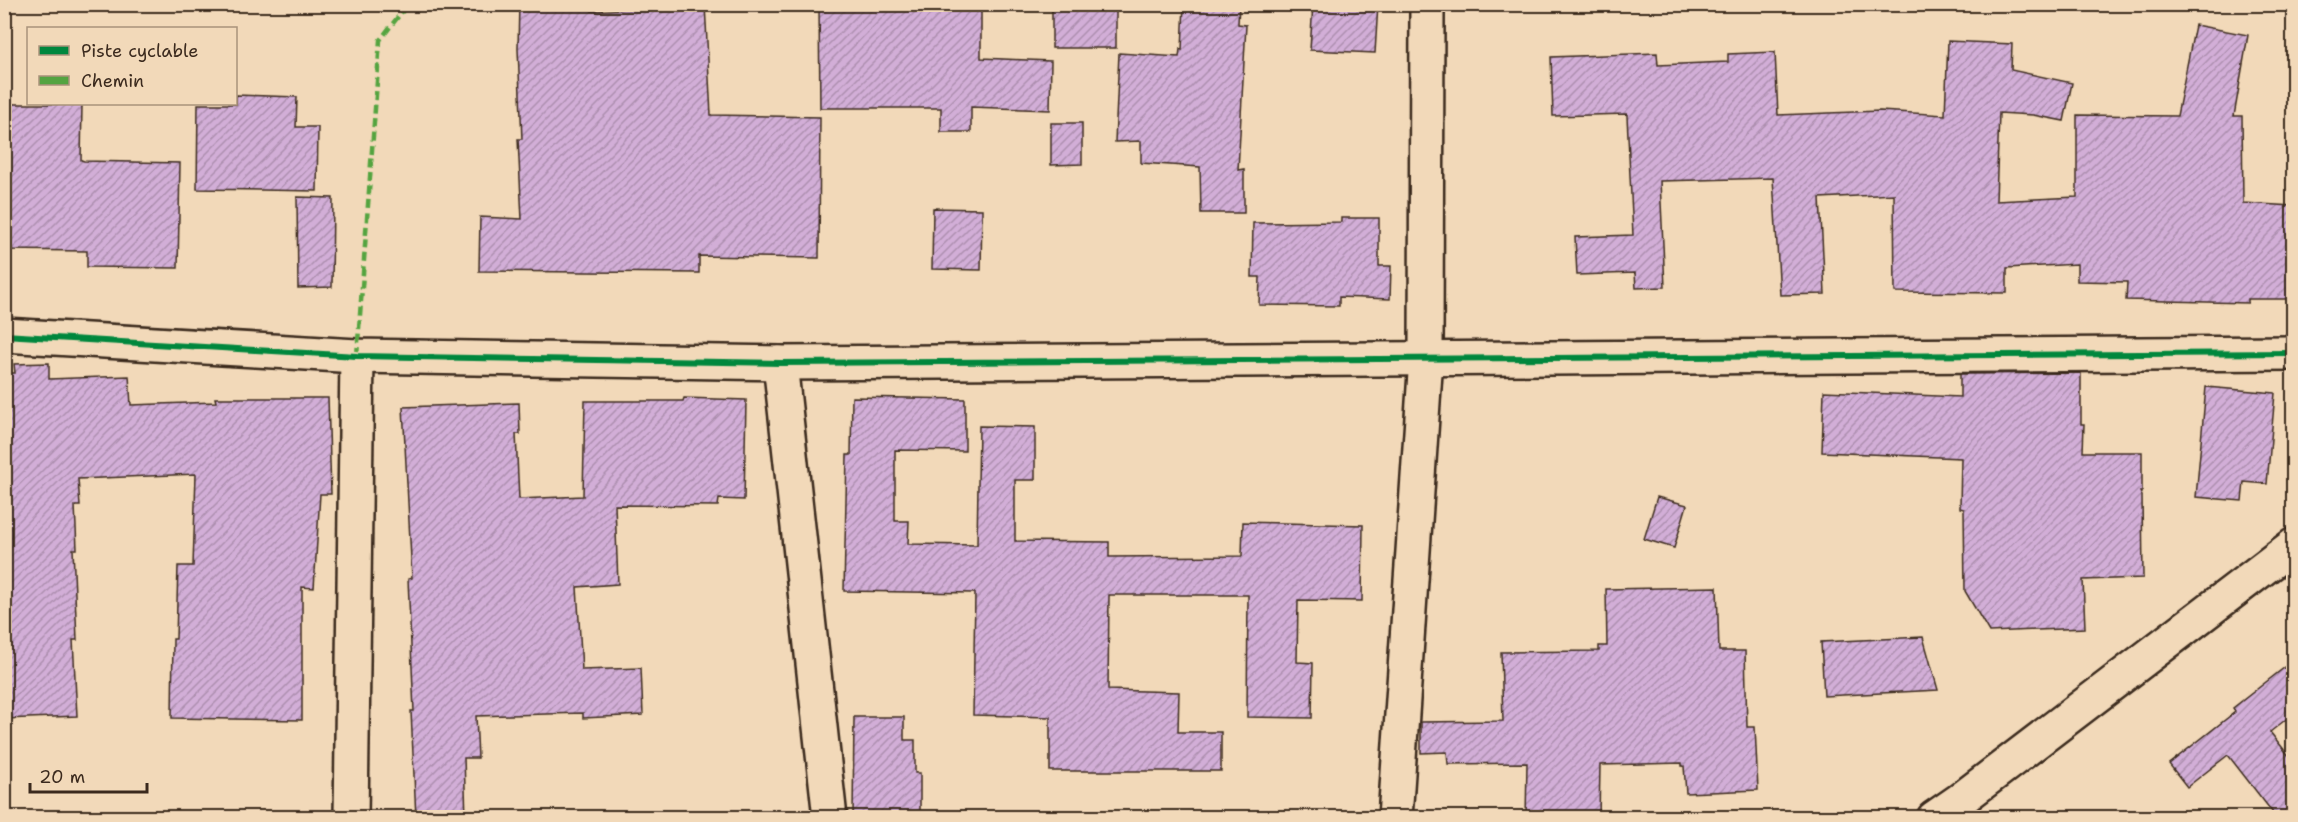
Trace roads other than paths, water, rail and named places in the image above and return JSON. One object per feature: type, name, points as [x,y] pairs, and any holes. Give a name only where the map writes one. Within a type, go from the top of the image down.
[{"type":"street","points":[[1395,818],[1426,358],[1427,4]]},
{"type":"street","points":[[4,335],[357,356],[780,363],[2294,353]]},
{"type":"street","points":[[351,818],[357,356]]},
{"type":"street","points":[[780,363],[830,818]]},
{"type":"street","points":[[1951,812],[2294,545]]}]
